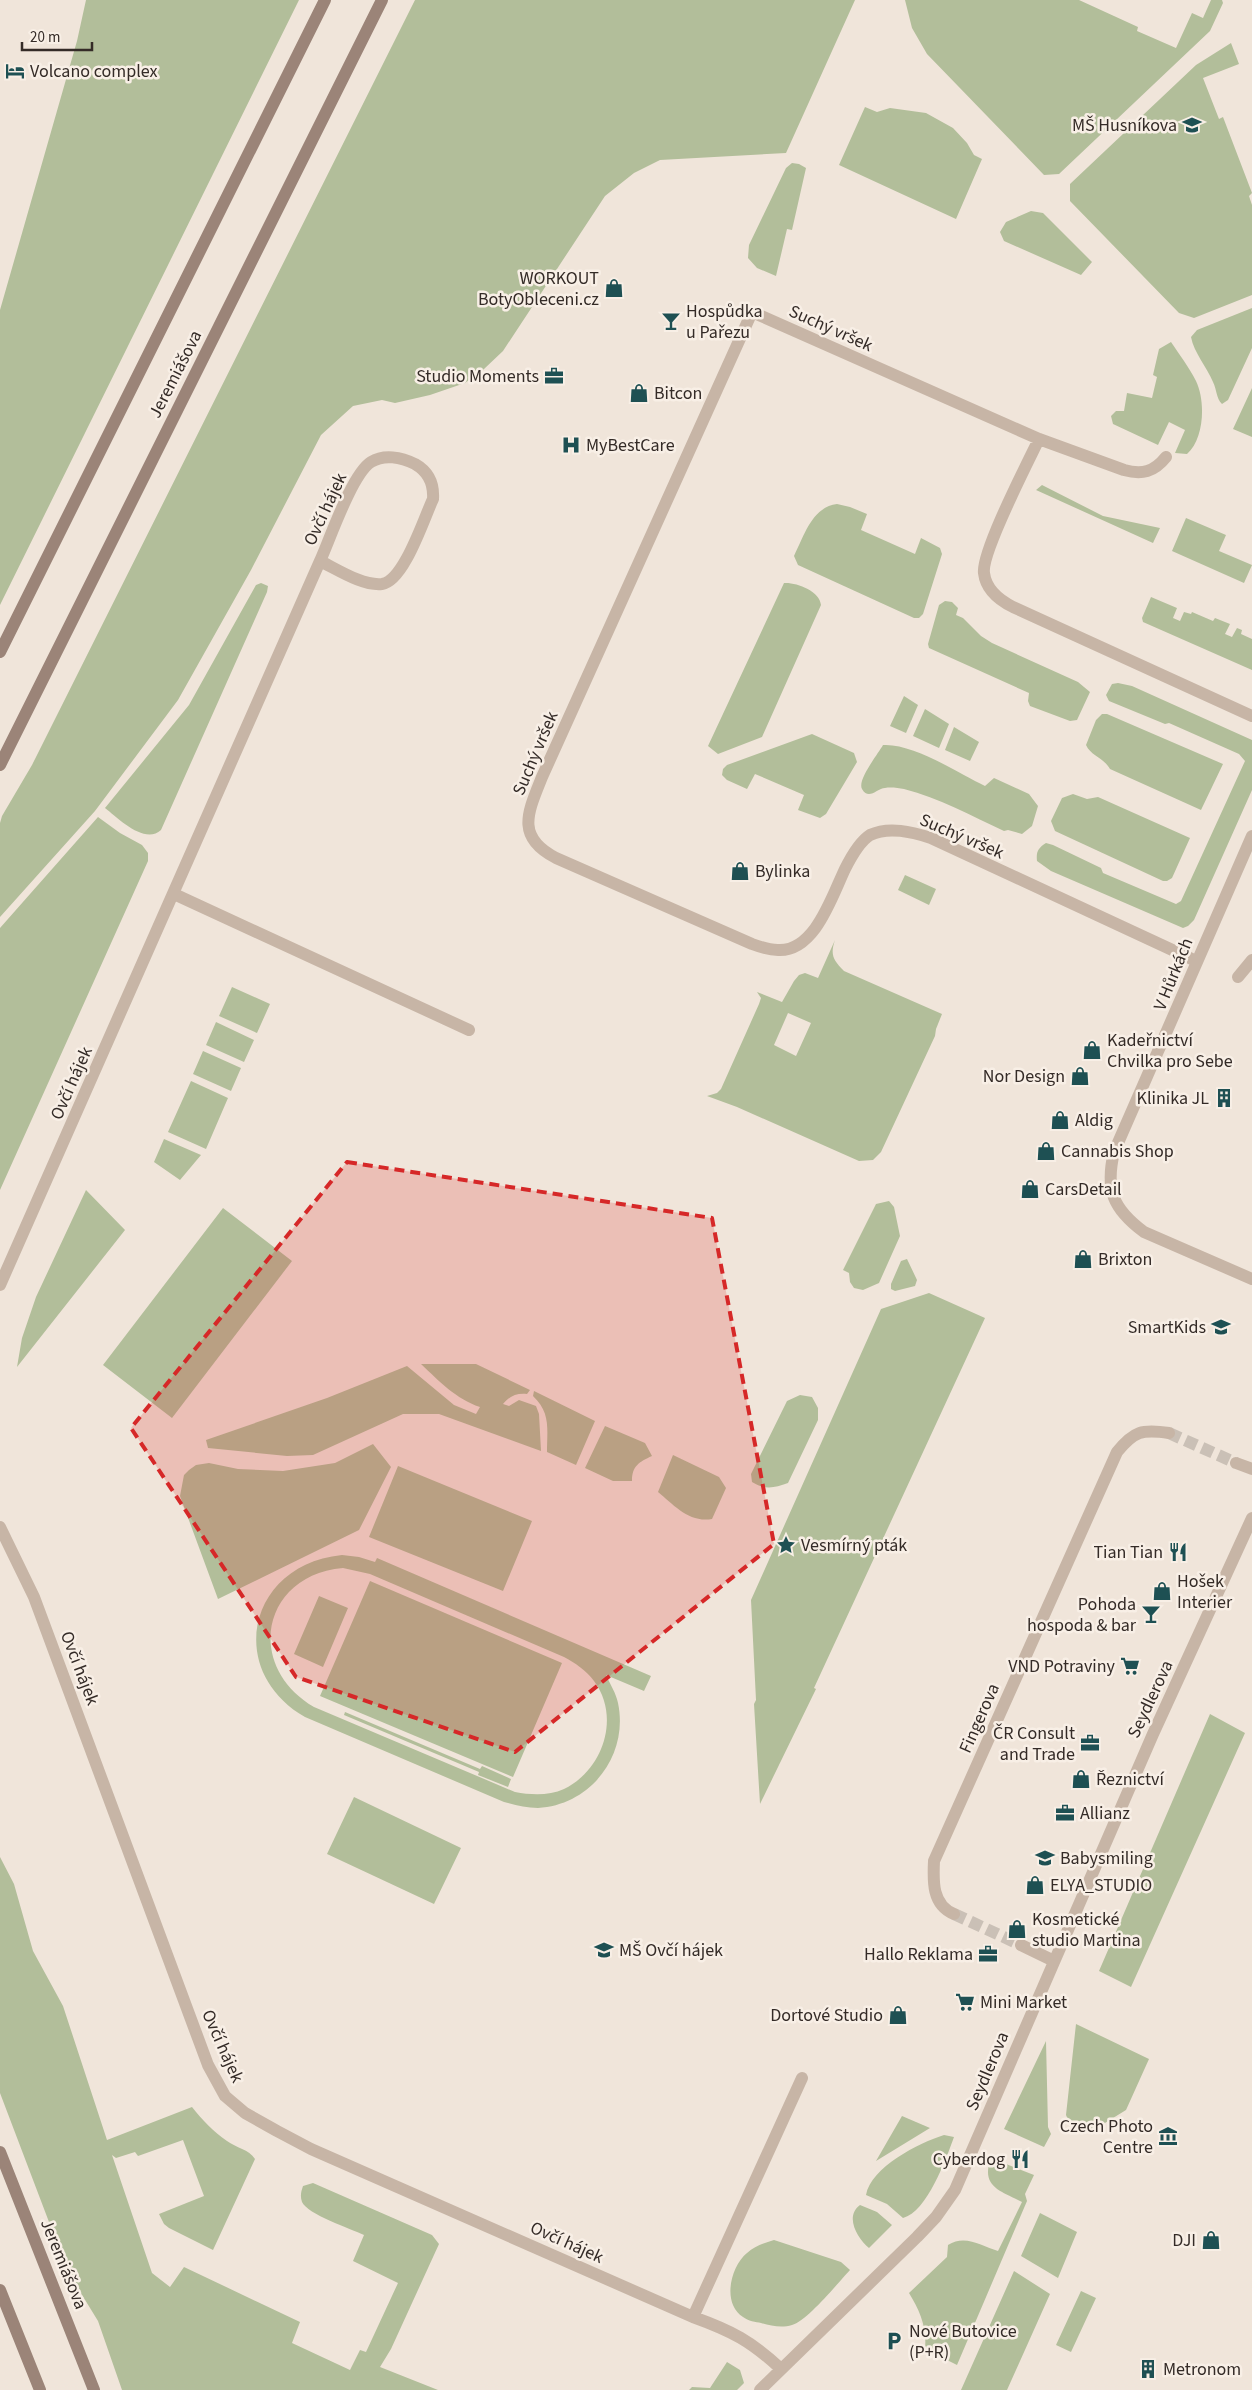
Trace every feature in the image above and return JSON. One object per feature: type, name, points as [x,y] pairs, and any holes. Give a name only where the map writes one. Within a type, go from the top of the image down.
[{"type":"main road","name":"Jeremiášova","points":[[0,652],[325,0]]},
{"type":"main road","name":"Jeremiášova","points":[[0,765],[382,0]]},
{"type":"main road","name":"Jeremiášova","points":[[0,2152],[94,2390]]},
{"type":"main road","points":[[0,2290],[40,2390]]},
{"type":"street","name":"Suchý vršek","points":[[1166,457],[1159,466],[1149,472],[1135,473],[1039,439],[752,312],[542,777],[528,817],[529,832],[538,846],[556,858],[752,944],[779,950],[799,944],[813,932],[849,860],[869,836],[882,831],[913,832],[930,838],[1196,961]]},
{"type":"street","points":[[1039,439],[986,553],[984,574],[991,591],[1001,601],[1013,607],[1252,716]]},
{"type":"street","name":"Ovčí hájek","points":[[0,1285],[174,894],[320,561],[355,482],[370,463],[380,458],[402,459],[425,472],[434,489],[433,499],[405,562],[391,580],[382,584],[372,583],[320,561]]},
{"type":"street","name":"V Hůrkách","points":[[1252,836],[1196,961],[1182,1001],[1114,1152],[1110,1169],[1110,1186],[1119,1209],[1130,1222],[1144,1232],[1252,1279]]},
{"type":"street","points":[[174,894],[469,1030]]},
{"type":"street","points":[[1238,977],[1251,964]]},
{"type":"street","name":"Fingerova","points":[[954,1914],[938,1901],[933,1882],[934,1861],[1117,1452],[1129,1438],[1147,1430],[1169,1433]]},
{"type":"street","points":[[1236,1463],[1252,1469]]},
{"type":"street","name":"Seydlerova","points":[[760,2390],[860,2294],[936,2217],[955,2190],[1153,1734],[1252,1518]]},
{"type":"street","name":"Ovčí hájek","points":[[0,1527],[34,1597],[208,2065],[225,2096],[245,2114],[311,2149],[742,2337],[759,2349],[781,2369]]},
{"type":"street","points":[[1021,1945],[1054,1961]]},
{"type":"street","points":[[693,2317],[802,2078]]},
{"type":"highlighted area","points":[[347,1162],[712,1218],[774,1544],[515,1752],[296,1677],[131,1428]]},
{"type":"green space","points":[[86,0],[299,0],[0,605],[0,310],[77,41]]},
{"type":"green space","points":[[415,0],[855,0],[786,153],[660,160],[634,173],[605,196],[503,351],[484,369],[465,383],[430,395],[395,403],[382,400],[353,406],[321,435],[251,570],[178,700],[95,811],[0,917],[0,823],[2,816],[32,765]]},
{"type":"green space","points":[[905,0],[1079,0],[1138,27],[1137,31],[1176,48],[1192,13],[1203,18],[1211,0],[1222,0],[1223,3],[1210,31],[1059,174],[1044,175],[927,54],[912,28]]},
{"type":"green space","name":"MŠ Husníkova","points":[[1231,43],[1239,64],[1203,78],[1219,119],[1223,117],[1252,193],[1249,196],[1252,205],[1252,295],[1194,318],[1179,313],[1070,201],[1070,184],[1196,65]]},
{"type":"green space","points":[[865,107],[877,112],[890,108],[926,113],[953,128],[967,143],[974,155],[982,159],[956,219],[839,165]]},
{"type":"green space","points":[[792,163],[806,168],[792,230],[787,229],[776,276],[757,268],[748,258],[749,245],[786,168]]},
{"type":"green space","points":[[1031,211],[1043,213],[1092,262],[1081,275],[1004,241],[1000,232],[1006,222]]},
{"type":"green space","points":[[1252,308],[1252,348],[1228,400],[1222,404],[1191,337],[1197,330]]},
{"type":"green space","points":[[1171,342],[1196,381],[1201,399],[1202,420],[1200,430],[1193,447],[1187,454],[1175,453],[1185,430],[1169,422],[1158,445],[1113,424],[1111,416],[1116,411],[1124,411],[1127,393],[1152,398],[1157,377],[1153,375],[1159,349]]},
{"type":"green space","points":[[1252,388],[1252,437],[1233,429]]},
{"type":"green space","points":[[1042,485],[1103,516],[1160,528],[1153,543],[1036,490]]},
{"type":"green space","points":[[837,504],[867,514],[861,530],[915,554],[921,538],[940,548],[942,554],[923,614],[919,618],[914,618],[798,565],[794,556],[815,516],[828,506]]},
{"type":"green space","points":[[1186,518],[1226,535],[1219,551],[1252,565],[1244,583],[1172,551]]},
{"type":"green space","points":[[261,583],[268,586],[267,592],[161,830],[155,834],[147,834],[132,829],[105,808],[189,705],[256,585]]},
{"type":"green space","points":[[784,583],[807,588],[820,600],[821,605],[762,737],[718,754],[708,746]]},
{"type":"green space","points":[[1151,597],[1177,608],[1173,618],[1180,621],[1184,612],[1191,614],[1192,612],[1213,621],[1215,618],[1230,624],[1225,634],[1232,637],[1237,628],[1242,630],[1241,634],[1252,639],[1252,670],[1143,622],[1142,618]]},
{"type":"green space","points":[[945,601],[952,602],[958,608],[956,615],[963,618],[981,636],[992,643],[1078,682],[1090,692],[1077,720],[1070,721],[1030,706],[1028,701],[1029,693],[929,648],[928,644],[939,605]]},
{"type":"green space","points":[[1118,683],[1132,686],[1252,740],[1252,790],[1194,920],[1183,928],[1051,871],[1037,861],[1037,853],[1041,847],[1046,843],[1053,845],[1101,868],[1103,873],[1176,904],[1181,901],[1245,761],[1239,754],[1169,723],[1165,724],[1109,701],[1106,695],[1112,684]]},
{"type":"green space","points":[[904,696],[918,705],[906,733],[890,726]]},
{"type":"green space","points":[[925,709],[949,724],[939,748],[913,736]]},
{"type":"green space","points":[[1102,714],[1107,714],[1223,764],[1201,810],[1110,769],[1091,752],[1086,745],[1096,720]]},
{"type":"green space","points":[[954,727],[979,742],[970,761],[945,750]]},
{"type":"green space","points":[[812,734],[854,753],[857,762],[826,814],[820,818],[798,810],[804,795],[755,774],[747,789],[727,780],[722,775],[723,769],[727,765]]},
{"type":"green space","points":[[883,745],[908,749],[921,754],[985,786],[994,778],[1029,794],[1038,806],[1032,826],[1022,834],[1008,830],[1004,831],[943,802],[904,789],[885,788],[867,794],[862,789],[862,780]]},
{"type":"green space","points":[[1073,794],[1087,799],[1098,797],[1190,838],[1172,878],[1163,881],[1055,831],[1051,821],[1062,798]]},
{"type":"green space","points":[[98,817],[120,833],[142,845],[148,853],[148,861],[0,1190],[0,928]]},
{"type":"green space","points":[[905,875],[936,889],[929,905],[898,890]]},
{"type":"green space","points":[[835,940],[833,954],[837,964],[844,971],[942,1014],[935,1036],[881,1152],[873,1160],[859,1161],[737,1107],[707,1096],[717,1093],[721,1089],[759,1004],[761,998],[757,992],[782,1002],[799,975],[805,973],[818,978]],"holes":[[[788,1013],[811,1023],[796,1056],[774,1045]]]},
{"type":"green space","points":[[232,987],[270,1004],[257,1033],[219,1016]]},
{"type":"green space","points":[[216,1022],[254,1040],[244,1062],[206,1045]]},
{"type":"green space","points":[[203,1051],[241,1068],[231,1091],[193,1074]]},
{"type":"green space","points":[[191,1081],[228,1098],[206,1149],[168,1132]]},
{"type":"green space","points":[[164,1139],[201,1155],[180,1180],[154,1162]]},
{"type":"green space","points":[[86,1190],[125,1230],[17,1367],[22,1338],[36,1297]]},
{"type":"green space","points":[[889,1201],[894,1207],[900,1236],[879,1283],[863,1290],[854,1288],[850,1282],[849,1273],[843,1270],[876,1204]]},
{"type":"green space","points":[[223,1208],[292,1261],[172,1418],[103,1365]]},
{"type":"green space","points":[[907,1259],[917,1280],[915,1286],[895,1291],[891,1289],[891,1284],[901,1261]]},
{"type":"green space","points":[[929,1293],[985,1318],[814,1688],[816,1689],[760,1804],[754,1704],[756,1700],[751,1600],[881,1309]]},
{"type":"green space","points":[[421,1364],[476,1364],[530,1390],[527,1394],[514,1396],[503,1404],[509,1406],[519,1400],[536,1406],[539,1414],[541,1451],[439,1414],[403,1414],[313,1455],[287,1456],[208,1448],[206,1440],[327,1398],[407,1366],[454,1405],[476,1414],[480,1407],[471,1404],[456,1394]]},
{"type":"green space","points":[[534,1391],[595,1421],[576,1465],[547,1452],[547,1422],[543,1409],[533,1396]]},
{"type":"green space","points":[[800,1395],[812,1397],[818,1408],[818,1420],[788,1483],[770,1487],[757,1485],[752,1482],[751,1474],[787,1401]]},
{"type":"green space","points":[[605,1426],[645,1443],[652,1456],[637,1465],[633,1472],[632,1481],[613,1481],[585,1468]]},
{"type":"green space","points":[[373,1444],[391,1467],[359,1530],[218,1599],[180,1496],[184,1475],[189,1470],[196,1465],[209,1463],[238,1469],[283,1471],[335,1463]]},
{"type":"green space","points":[[673,1455],[719,1477],[726,1488],[712,1519],[704,1520],[689,1516],[658,1492]]},
{"type":"green space","points":[[398,1466],[532,1521],[503,1591],[369,1537]]},
{"type":"green space","points":[[342,1555],[359,1557],[375,1562],[377,1558],[651,1676],[644,1691],[606,1675],[617,1699],[620,1722],[618,1741],[602,1774],[590,1787],[574,1798],[557,1805],[538,1808],[521,1806],[504,1802],[305,1717],[280,1697],[264,1673],[257,1647],[258,1622],[268,1598],[286,1578],[310,1563]],"holes":[[[343,1568],[370,1574],[564,1657],[584,1670],[594,1681],[602,1695],[606,1710],[607,1726],[598,1756],[589,1769],[578,1780],[564,1789],[552,1793],[527,1794],[515,1792],[314,1707],[292,1690],[278,1669],[271,1647],[272,1625],[280,1604],[294,1587],[316,1574]]]},
{"type":"green space","points":[[370,1581],[562,1663],[513,1777],[320,1696]]},
{"type":"green space","points":[[319,1596],[348,1608],[323,1667],[294,1654]]},
{"type":"green space","points":[[345,1712],[480,1769],[482,1766],[511,1779],[508,1787],[478,1775],[479,1772],[344,1715]]},
{"type":"green space","points":[[1210,1714],[1245,1733],[1131,1987],[1099,1971]]},
{"type":"green space","points":[[354,1797],[461,1848],[434,1904],[327,1854]]},
{"type":"green space","points":[[0,1857],[14,1884],[33,1951],[63,2006],[107,2140],[192,2107],[217,2134],[246,2151],[255,2159],[213,2250],[169,2228],[164,2224],[159,2214],[204,2196],[183,2140],[138,2156],[135,2152],[116,2158],[112,2155],[152,2273],[170,2287],[184,2267],[300,2322],[292,2343],[350,2370],[360,2350],[366,2352],[398,2283],[353,2261],[364,2235],[320,2216],[306,2207],[301,2200],[302,2188],[313,2183],[432,2235],[439,2244],[391,2349],[380,2367],[438,2390],[122,2390],[98,2321],[68,2272],[0,2093]]},
{"type":"green space","points":[[1076,2024],[1149,2059],[1126,2110],[1092,2131],[1073,2131],[1066,2115]]},
{"type":"green space","points":[[1046,2041],[1048,2127],[1051,2134],[1044,2147],[1004,2129]]},
{"type":"green space","points":[[902,2116],[930,2128],[876,2161]]},
{"type":"green space","points":[[944,2135],[954,2137],[946,2158],[928,2196],[912,2214],[903,2218],[887,2204],[866,2195],[870,2185],[886,2166],[910,2150]]},
{"type":"green space","points":[[991,2158],[1034,2175],[1025,2194],[1027,2201],[957,2365],[925,2349],[922,2319],[909,2293],[947,2257],[948,2245],[954,2242],[973,2242],[998,2251],[1022,2202],[1000,2191],[990,2182],[988,2168]]},
{"type":"green space","points":[[860,2205],[877,2212],[892,2225],[869,2248],[854,2228],[853,2216],[855,2210]]},
{"type":"green space","points":[[1040,2213],[1077,2232],[1058,2278],[1021,2256]]},
{"type":"green space","points":[[774,2240],[841,2262],[850,2270],[806,2317],[788,2326],[773,2326],[752,2321],[736,2311],[732,2303],[731,2285],[736,2267],[741,2259],[753,2248]]},
{"type":"green space","points":[[1014,2271],[1050,2294],[1007,2390],[961,2390]]},
{"type":"green space","points":[[1081,2291],[1096,2298],[1071,2352],[1056,2345]]},
{"type":"green space","points":[[727,2362],[740,2370],[744,2383],[737,2390],[689,2390],[692,2387],[710,2388]]},
{"type":"tunnel","points":[[1169,1433],[1236,1463]]},
{"type":"tunnel","points":[[954,1914],[1021,1945]]},
{"type":"place","name":"Volcano complex","points":[[15,71]]},
{"type":"place","name":"MŠ Husníkova","points":[[1192,125]]},
{"type":"place","name":"WORKOUT BotyObleceni.cz","points":[[614,288]]},
{"type":"place","name":"Hospůdka u Pařezu","points":[[671,321]]},
{"type":"place","name":"Studio Moments","points":[[554,376]]},
{"type":"place","name":"Bitcon","points":[[639,393]]},
{"type":"place","name":"MyBestCare","points":[[571,445]]},
{"type":"place","name":"Bylinka","points":[[740,871]]},
{"type":"place","name":"Kadeřnictví Chvilka pro Sebe","points":[[1092,1050]]},
{"type":"place","name":"Nor Design","points":[[1080,1076]]},
{"type":"place","name":"Klinika JL","points":[[1224,1098]]},
{"type":"place","name":"Aldig","points":[[1060,1120]]},
{"type":"place","name":"Cannabis Shop","points":[[1046,1151]]},
{"type":"place","name":"CarsDetail","points":[[1030,1189]]},
{"type":"place","name":"Brixton","points":[[1083,1259]]},
{"type":"place","name":"SmartKids","points":[[1221,1327]]},
{"type":"place","name":"Vesmírný pták","points":[[786,1545]]},
{"type":"place","name":"Tian Tian","points":[[1178,1552]]},
{"type":"place","name":"Hošek Interier","points":[[1162,1591]]},
{"type":"place","name":"Pohoda hospoda & bar","points":[[1151,1614]]},
{"type":"place","name":"VND Potraviny","points":[[1130,1666]]},
{"type":"place","name":"ČR Consult and Trade","points":[[1090,1743]]},
{"type":"place","name":"Řeznictví","points":[[1081,1779]]},
{"type":"place","name":"Allianz","points":[[1065,1813]]},
{"type":"place","name":"Babysmiling","points":[[1045,1858]]},
{"type":"place","name":"ELYA_STUDIO","points":[[1035,1885]]},
{"type":"place","name":"Kosmetické studio Martina","points":[[1017,1929]]},
{"type":"place","name":"MŠ Ovčí hájek","points":[[604,1950]]},
{"type":"place","name":"Hallo Reklama","points":[[988,1954]]},
{"type":"place","name":"Mini Market","points":[[965,2002]]},
{"type":"place","name":"Dortové Studio","points":[[898,2015]]},
{"type":"place","name":"Czech Photo Centre","points":[[1168,2136]]},
{"type":"place","name":"Cyberdog","points":[[1020,2159]]},
{"type":"place","name":"DJI","points":[[1211,2240]]},
{"type":"place","name":"Nové Butovice (P+R)","points":[[894,2341]]},
{"type":"place","name":"Metronom","points":[[1148,2369]]}]
